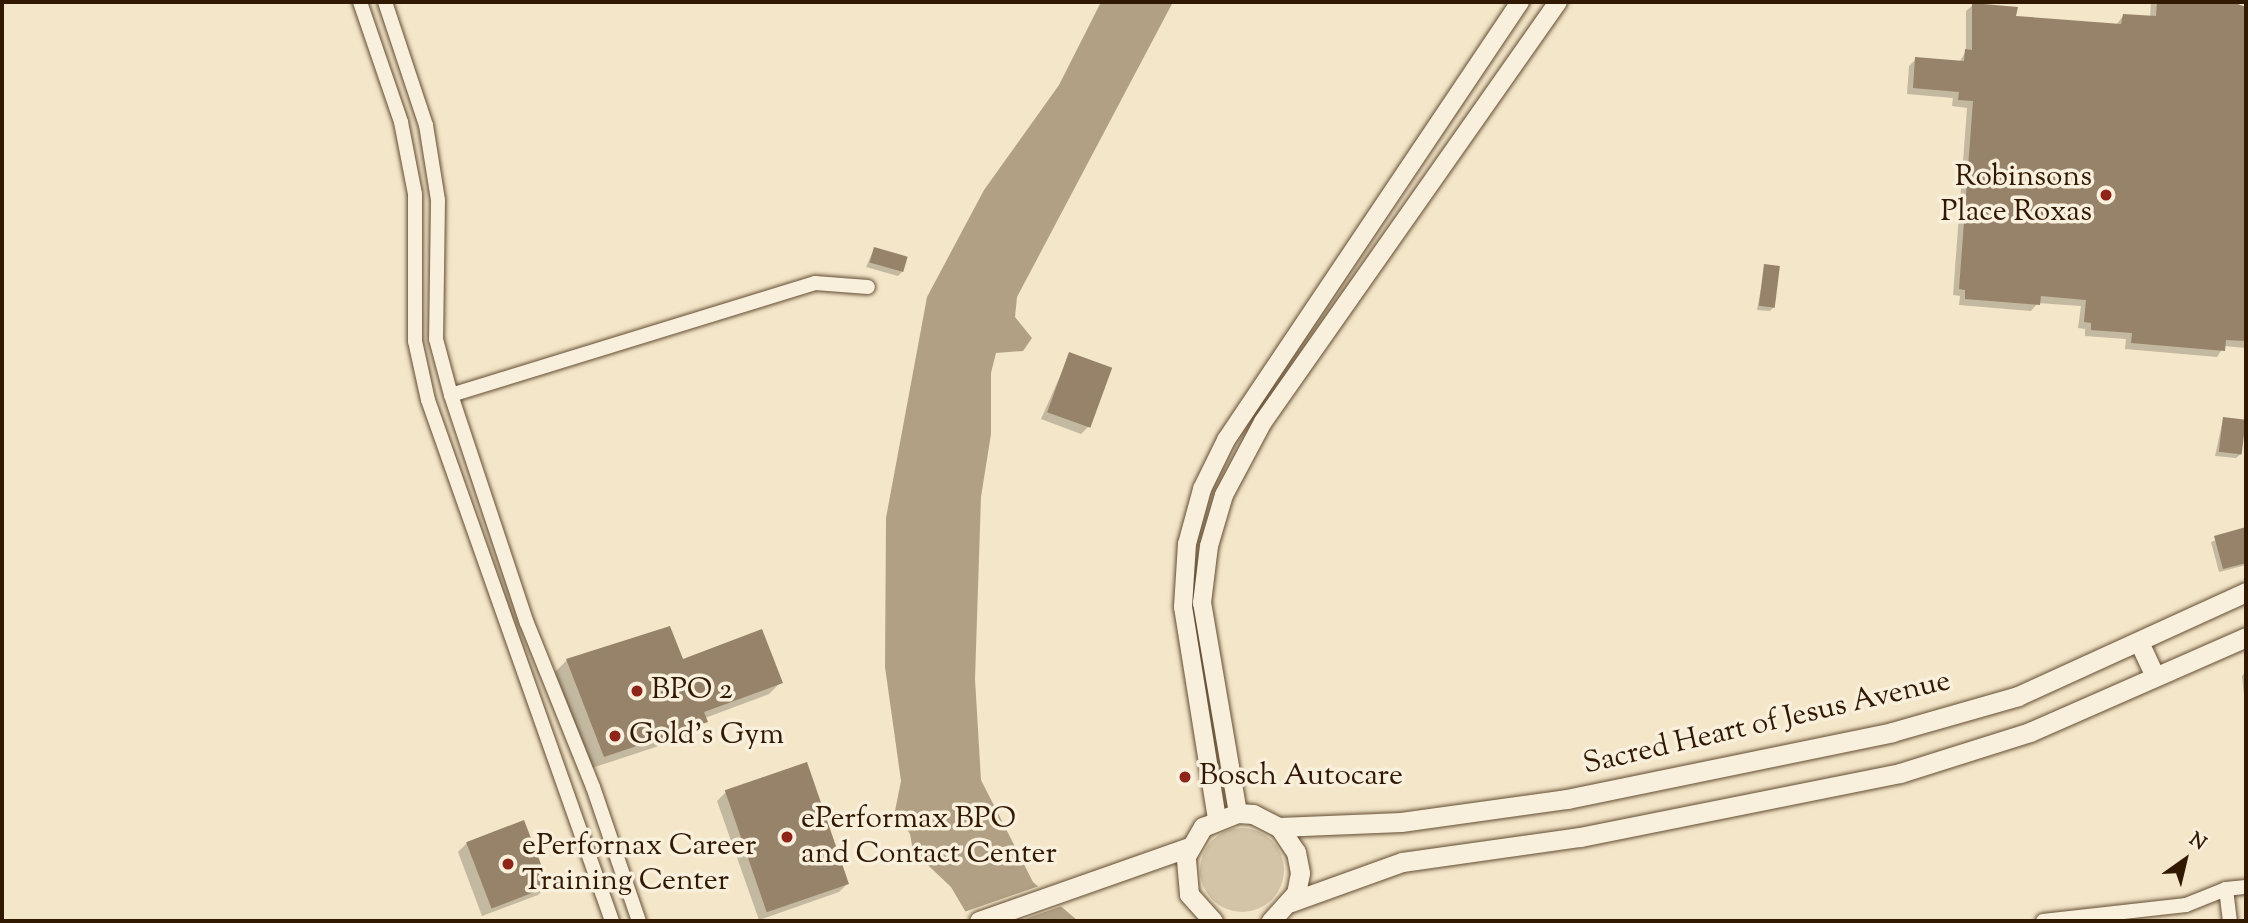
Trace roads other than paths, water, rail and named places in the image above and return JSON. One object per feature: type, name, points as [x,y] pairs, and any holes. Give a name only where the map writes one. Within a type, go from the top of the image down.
[{"type":"main road","name":"Sacred Heart of Jesus Avenue","points":[[1279,827],[1401,822],[1567,799],[1892,732],[2018,695],[2246,592]]},
{"type":"main road","points":[[1291,902],[1402,862],[1580,836],[1900,773],[2030,732],[2246,636]]},
{"type":"main road","points":[[2139,642],[2155,676]]},
{"type":"main road","points":[[1213,921],[1199,910],[1185,885],[1189,847],[1203,827],[1217,819],[1238,813],[1267,819],[1279,827],[1299,862],[1299,883],[1291,902],[1271,921]]},
{"type":"main road","points":[[979,921],[1189,847]]},
{"type":"street","points":[[360,2],[401,122],[415,194],[412,283],[415,341],[428,400],[507,633],[536,703],[612,921]]},
{"type":"street","points":[[385,2],[426,125],[438,200],[436,339],[451,395],[527,623],[593,787],[639,921]]},
{"type":"street","points":[[1217,819],[1183,607],[1188,544],[1202,489],[1226,440],[1520,2]]},
{"type":"street","points":[[1238,813],[1202,603],[1208,554],[1224,495],[1263,422],[1558,2]]},
{"type":"street","points":[[412,283],[435,284]]},
{"type":"street","points":[[451,395],[815,283],[868,287]]},
{"type":"street","points":[[507,633],[527,623]]},
{"type":"street","points":[[536,703],[555,697]]},
{"type":"street","points":[[568,796],[593,787]]},
{"type":"street","points":[[2043,921],[2186,905],[2226,889],[2246,887]]},
{"type":"street","points":[[2226,889],[2230,921]]},
{"type":"place","name":"Robinsons Place Roxas","points":[[2106,195]]},
{"type":"place","name":"BPO 2","points":[[637,691]]},
{"type":"place","name":"Gold's Gym","points":[[615,736]]},
{"type":"place","name":"Bosch Autocare","points":[[1185,777]]},
{"type":"place","name":"ePerformax BPO and Contact Center","points":[[787,837]]},
{"type":"place","name":"ePerfornax Career Training Center","points":[[508,864]]}]
